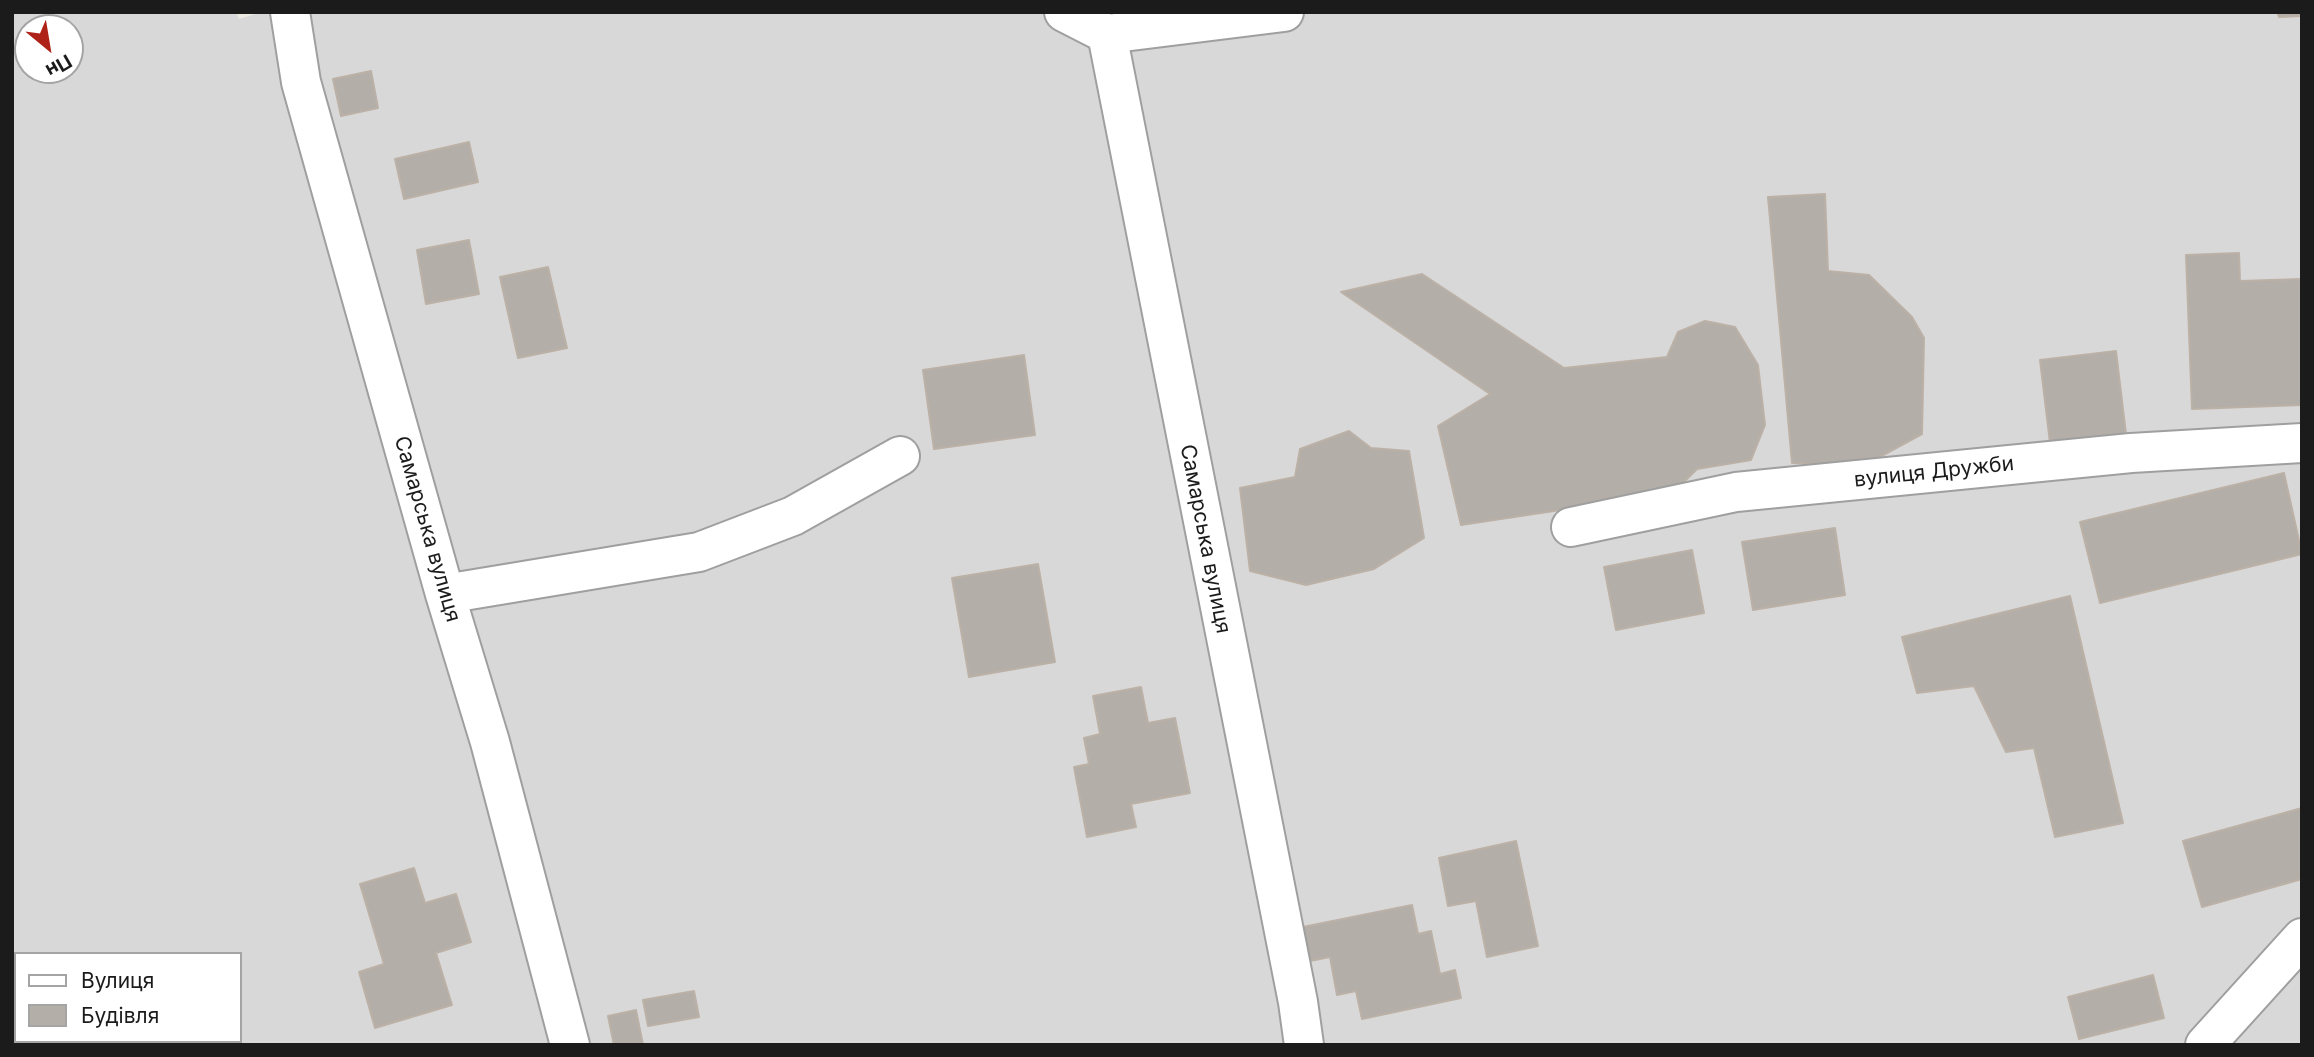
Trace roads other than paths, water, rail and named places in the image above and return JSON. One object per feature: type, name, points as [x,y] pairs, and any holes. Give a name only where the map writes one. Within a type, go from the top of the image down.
[{"type":"street","name":"Самарська вулиця","points":[[290,12],[301,82],[445,594],[490,742],[570,1045]]},
{"type":"street","points":[[1065,12],[1107,34],[1284,12]]},
{"type":"street","name":"Самарська вулиця","points":[[1107,34],[1298,1002],[1304,1045]]},
{"type":"street","name":"вулиця Дружби","points":[[1570,527],[1736,492],[2131,453],[2302,443]]},
{"type":"street","points":[[445,594],[699,552],[793,516],[900,456]]},
{"type":"street","points":[[2205,1045],[2302,938]]}]
